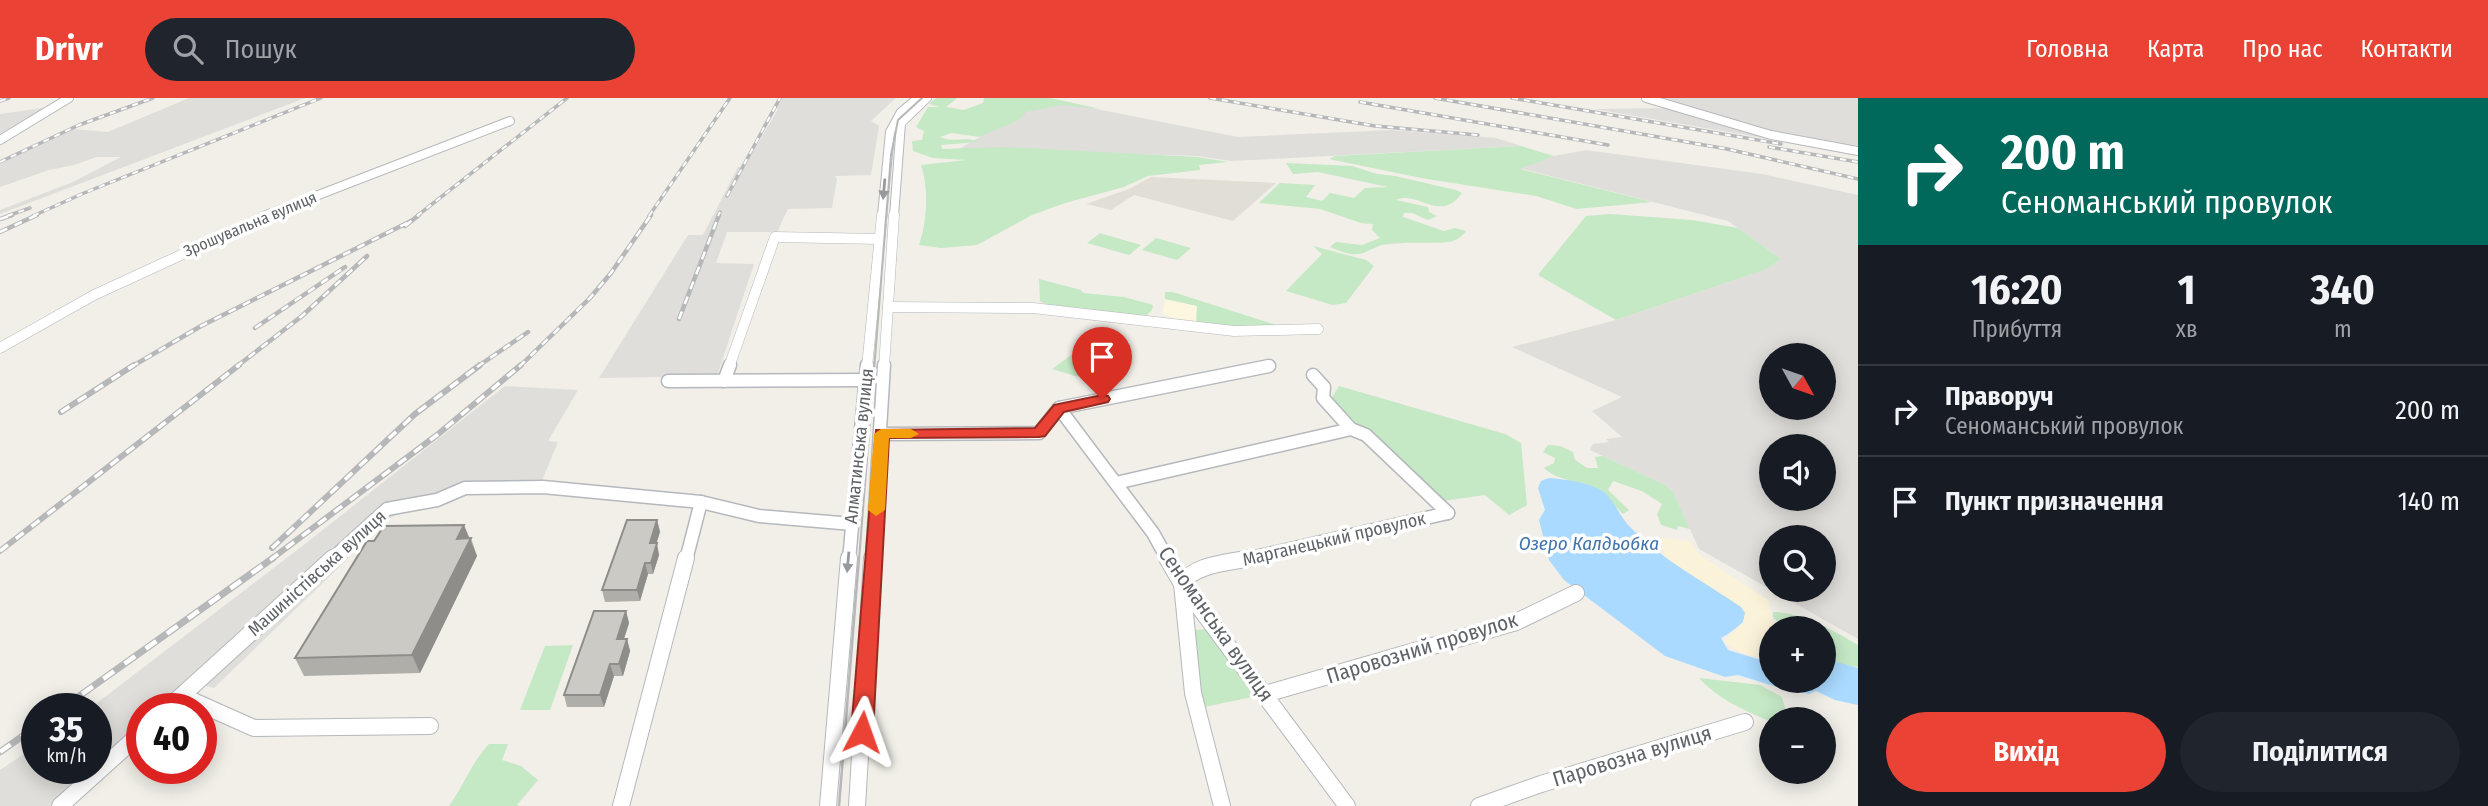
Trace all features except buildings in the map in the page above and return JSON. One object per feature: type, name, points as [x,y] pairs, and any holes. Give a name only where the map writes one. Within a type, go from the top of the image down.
[{"type":"street","points":[[0,140],[69,98]]},
{"type":"street","name":"Алматинська вулиця","points":[[828,806],[890,132],[901,112],[918,98]]},
{"type":"street","name":"Алматинська вулиця","points":[[857,806],[901,125],[915,107],[927,98]]},
{"type":"street","points":[[1646,98],[1771,135],[1858,151]]},
{"type":"street","name":"Зрошувальна вулиця","points":[[0,348],[94,295],[230,230],[510,121]]},
{"type":"street","points":[[724,381],[775,237],[879,239]]},
{"type":"street","points":[[888,307],[1024,307],[1234,331],[1318,329]]},
{"type":"street","points":[[881,434],[1039,433],[1059,408],[1269,366]]},
{"type":"street","points":[[1116,483],[1350,429],[1323,398],[1324,387],[1313,375]]},
{"type":"street","points":[[668,381],[866,380]]},
{"type":"street","name":"Сеноманська вулиця","points":[[1059,408],[1153,533],[1182,584],[1347,806]]},
{"type":"street","name":"Марганецький провулок","points":[[1182,584],[1187,575],[1202,569],[1448,513],[1366,436],[1350,429]]},
{"type":"street","name":"Машиністівська вулиця","points":[[185,693],[387,509],[438,500],[465,488],[543,487],[701,502],[759,516],[852,524]]},
{"type":"street","points":[[621,806],[701,502]]},
{"type":"street","points":[[1182,584],[1193,693],[1222,806]]},
{"type":"street","name":"Паровозний провулок","points":[[1265,694],[1516,622],[1576,593]]},
{"type":"street","points":[[217,712],[254,728],[430,726]]},
{"type":"street","name":"Паровозна вулиця","points":[[1479,806],[1541,784],[1745,722]]},
{"type":"street","points":[[60,806],[126,746]]},
{"type":"shaded area","points":[[189,98],[305,98],[0,214],[0,210],[73,182],[121,157],[97,157],[0,187],[0,164],[73,129],[108,132]]},
{"type":"shaded area","points":[[780,98],[896,98],[871,121],[879,126],[871,175],[835,176],[837,179],[832,208],[788,209],[777,232],[727,232],[716,263],[754,264],[717,376],[599,378],[688,235],[703,235],[738,167],[744,167],[778,109],[774,108]]},
{"type":"shaded area","points":[[1654,98],[1858,98],[1858,149],[1771,133],[1764,138],[1594,109],[1670,108]]},
{"type":"shaded area","points":[[1046,99],[1238,137],[1391,130],[1496,138],[1521,146],[1231,161],[1197,156],[959,149]]},
{"type":"shaded area","points":[[43,110],[0,136],[0,114]]},
{"type":"shaded area","points":[[1586,150],[1762,174],[1858,195],[1858,639],[1836,627],[1836,616],[1817,616],[1792,602],[1836,602],[1836,525],[1759,525],[1759,583],[1699,549],[1673,492],[1665,485],[1590,450],[1593,444],[1622,437],[1592,411],[1622,397],[1512,347],[1616,320],[1767,269],[1781,259],[1728,221],[1519,168],[1554,156]]},
{"type":"shaded area","points":[[1151,177],[1276,183],[1233,221],[1134,195],[1111,210],[1086,204],[1129,189]]},
{"type":"shaded area","points":[[1165,299],[1197,306],[1196,324],[1163,314]]},
{"type":"shaded area","points":[[505,386],[578,390],[548,441],[558,442],[541,483],[453,486],[390,518],[214,688],[193,682],[181,693],[126,693],[126,741],[112,753],[110,693]]},
{"type":"shaded area","points":[[21,756],[21,784],[77,784],[52,806],[0,806],[0,770]]},
{"type":"green space","points":[[936,98],[957,98],[946,107],[964,110],[983,103],[984,98],[1050,98],[1101,109],[1062,105],[1026,112],[1011,124],[980,137],[951,133],[940,137],[978,142],[941,145],[942,149],[1005,147],[1197,157],[1228,162],[1199,165],[1200,170],[1148,176],[1124,187],[1065,203],[1032,215],[977,245],[941,248],[919,245],[926,205],[921,165],[967,160],[933,158],[913,151],[912,141],[922,140],[924,131],[916,127],[928,107],[940,107],[929,104]]},
{"type":"green space","points":[[1521,146],[1554,156],[1520,169],[1652,202],[1577,209],[1536,196],[1421,178],[1329,159],[1335,156]]},
{"type":"green space","points":[[1286,163],[1352,166],[1377,174],[1456,190],[1462,193],[1446,206],[1404,198],[1396,200],[1428,207],[1429,212],[1437,216],[1428,220],[1412,213],[1404,213],[1403,217],[1444,231],[1455,228],[1466,231],[1454,241],[1448,242],[1382,245],[1357,254],[1339,251],[1330,247],[1336,242],[1362,245],[1380,238],[1372,230],[1373,224],[1361,223],[1320,209],[1259,203],[1280,183],[1315,185],[1306,197],[1322,201],[1330,193],[1354,198],[1365,188],[1388,187],[1318,172],[1293,174]]},
{"type":"green space","points":[[1610,214],[1692,220],[1738,228],[1781,259],[1767,269],[1616,320],[1538,275],[1586,216]]},
{"type":"green space","points":[[1099,234],[1141,245],[1129,255],[1087,243]]},
{"type":"green space","points":[[1156,238],[1191,248],[1177,260],[1142,250]]},
{"type":"green space","points":[[1313,246],[1366,260],[1374,266],[1346,303],[1333,305],[1286,291],[1322,254]]},
{"type":"green space","points":[[1039,279],[1081,290],[1083,293],[1124,297],[1153,305],[1152,310],[1147,315],[1139,315],[1050,306],[1040,301]]},
{"type":"green space","points":[[1165,292],[1173,292],[1276,325],[1237,327],[1196,324],[1197,306],[1165,299]]},
{"type":"green space","points":[[1081,348],[1116,356],[1082,378],[1052,369]]},
{"type":"green space","points":[[1339,386],[1505,434],[1521,443],[1527,505],[1509,515],[1485,495],[1443,501],[1359,430],[1331,399]]},
{"type":"green space","points":[[1548,445],[1560,446],[1573,452],[1575,460],[1587,468],[1598,468],[1595,457],[1603,456],[1665,485],[1673,492],[1690,529],[1678,526],[1677,530],[1661,525],[1657,514],[1662,504],[1642,491],[1613,481],[1608,490],[1629,510],[1623,514],[1600,490],[1549,472],[1544,468],[1554,463],[1555,458],[1543,452]]},
{"type":"green space","points":[[1773,612],[1798,616],[1773,616]]},
{"type":"green space","points":[[1210,629],[1257,696],[1204,707],[1193,630]]},
{"type":"green space","points":[[1836,632],[1858,645],[1858,667],[1836,664]]},
{"type":"green space","points":[[573,645],[550,710],[520,710],[545,646]]},
{"type":"green space","points":[[1699,678],[1759,685],[1759,693],[1775,693],[1782,697],[1785,707],[1759,707],[1759,717],[1723,698]]},
{"type":"green space","points":[[489,744],[508,744],[502,760],[521,766],[538,780],[517,805],[520,806],[449,806],[478,758]]},
{"type":"sand","points":[[1660,538],[1689,541],[1701,556],[1759,594],[1759,602],[1768,602],[1771,616],[1759,616],[1757,657],[1741,653],[1724,642],[1743,622],[1741,607],[1665,559]]},
{"type":"water","name":"Озеро Калдьобка","points":[[1549,478],[1563,479],[1601,490],[1610,498],[1628,525],[1644,540],[1741,607],[1745,613],[1743,622],[1721,638],[1728,650],[1759,659],[1759,682],[1738,675],[1725,677],[1665,656],[1564,580],[1549,560],[1539,520],[1545,510],[1538,488],[1541,481]]},
{"type":"water","name":"Озеро Калдьобка","points":[[1836,662],[1858,668],[1858,705],[1835,700],[1820,693],[1836,693]]},
{"type":"tram line","points":[[859,560],[891,155],[898,120],[922,98]]},
{"type":"tram line","points":[[839,806],[859,558]]},
{"type":"railway","points":[[0,101],[9,98]]},
{"type":"railway","points":[[0,162],[79,125],[153,98]]},
{"type":"railway","points":[[33,216],[321,98]]},
{"type":"railway","points":[[417,216],[567,98]]},
{"type":"railway","points":[[649,216],[730,98]]},
{"type":"railway","points":[[727,196],[780,98]]},
{"type":"railway","points":[[1210,98],[1375,126],[1478,135]]},
{"type":"railway","points":[[1435,98],[1727,149],[1858,179]]},
{"type":"railway","points":[[1512,98],[1781,144]]},
{"type":"railway","points":[[1360,102],[1608,145]]},
{"type":"railway","points":[[1769,147],[1858,162]]},
{"type":"railway","points":[[7,216],[30,208]]},
{"type":"railway","points":[[718,216],[720,212]]},
{"type":"railway","points":[[0,219],[12,215]]},
{"type":"railway","points":[[0,232],[37,215]]},
{"type":"railway","points":[[405,226],[419,215]]},
{"type":"railway","points":[[519,367],[589,299],[611,273],[651,215]]},
{"type":"railway","points":[[679,319],[719,215]]},
{"type":"railway","points":[[131,367],[201,326],[411,221]]},
{"type":"railway","points":[[236,367],[302,316],[367,256]]},
{"type":"railway","points":[[255,328],[345,267]]},
{"type":"railway","points":[[477,367],[528,332]]},
{"type":"railway","points":[[61,412],[134,365]]},
{"type":"railway","points":[[0,551],[239,365]]},
{"type":"railway","points":[[272,548],[415,414],[480,365]]},
{"type":"railway","points":[[270,560],[437,435],[521,365]]},
{"type":"railway","points":[[83,693],[273,558]]},
{"type":"railway","points":[[0,752],[21,737]]},
{"type":"slow traffic","points":[[876,510],[881,434],[911,434]]},
{"type":"route","points":[[862,732],[881,434],[1039,433],[1059,408],[1102,399]]}]
